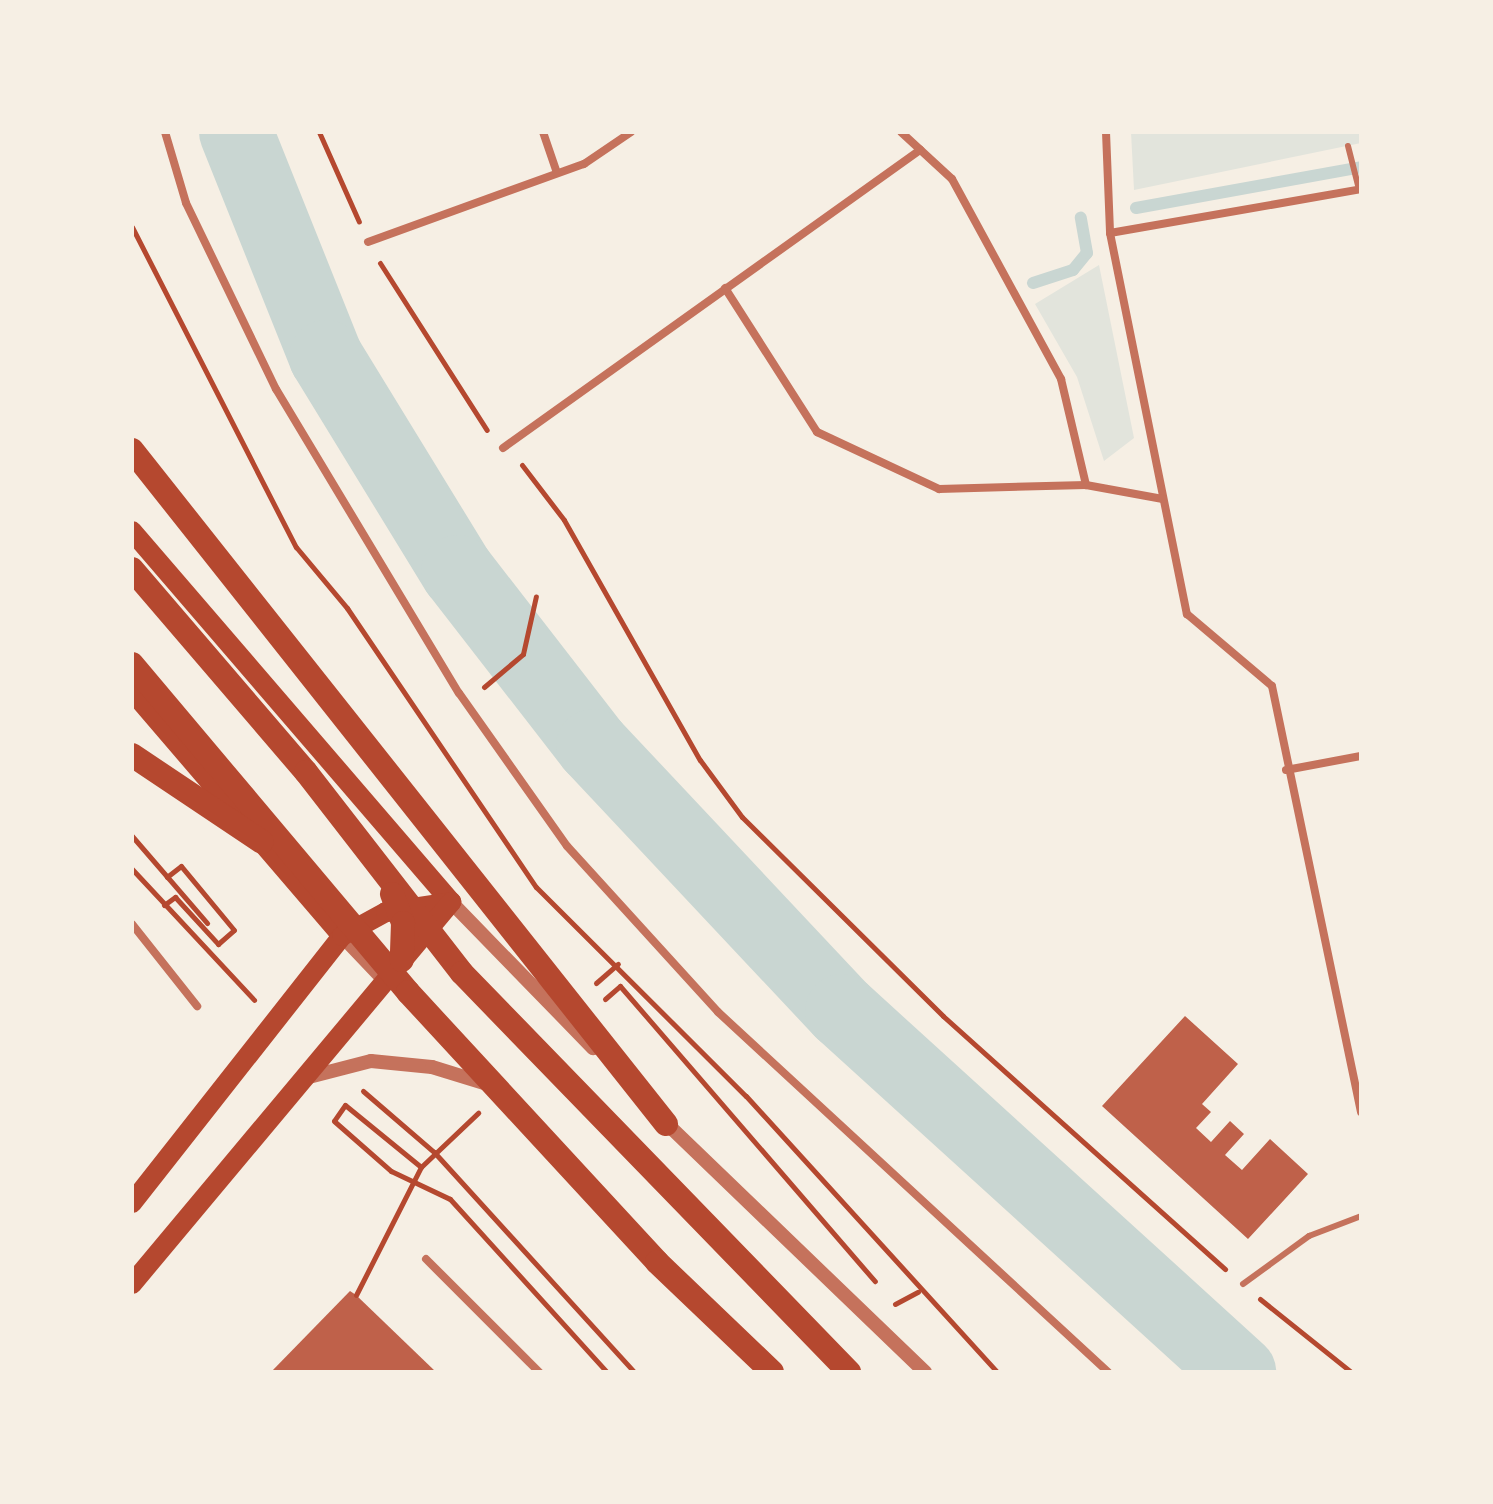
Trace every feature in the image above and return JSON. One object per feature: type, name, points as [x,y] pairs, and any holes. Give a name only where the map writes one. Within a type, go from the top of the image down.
[{"type":"highway","points":[[132,450],[666,1124]]},
{"type":"highway","points":[[132,551],[399,909],[402,960]]},
{"type":"highway","points":[[132,569],[306,772],[462,973],[849,1372]]},
{"type":"highway","points":[[132,664],[408,992],[657,1262],[772,1372]]},
{"type":"highway","points":[[132,755],[262,842]]},
{"type":"highway","points":[[718,1319],[762,1372]]},
{"type":"main road","points":[[132,531],[451,902]]},
{"type":"main road","points":[[132,691],[342,936]]},
{"type":"main road","points":[[132,1203],[342,936],[399,909],[451,902]]},
{"type":"main road","points":[[132,1284],[451,902]]},
{"type":"street","points":[[165,132],[186,203],[276,389],[459,693],[567,846],[718,1012],[1108,1372]]},
{"type":"street","points":[[543,132],[557,173]]},
{"type":"street","points":[[368,242],[557,173],[631,132]]},
{"type":"street","points":[[901,132],[952,179],[1061,379],[1086,485]]},
{"type":"street","points":[[1106,132],[1110,233],[1187,614],[1272,686],[1286,770],[1361,1112]]},
{"type":"street","points":[[503,448],[920,150]]},
{"type":"street","points":[[1110,233],[1360,189]]},
{"type":"street","points":[[725,288],[817,432],[939,489],[1086,485],[1163,499]]},
{"type":"street","points":[[1286,770],[1361,756]]},
{"type":"street","points":[[451,902],[666,1124],[925,1372]]},
{"type":"street","points":[[132,924],[197,1006]]},
{"type":"street","points":[[342,936],[718,1319],[782,1372]]},
{"type":"street","points":[[303,1079],[371,1061],[432,1067],[487,1084]]},
{"type":"street","points":[[426,1259],[539,1372]]},
{"type":"lane","points":[[1348,146],[1360,189]]},
{"type":"lane","points":[[1243,1284],[1297,1243],[1361,1216]]},
{"type":"path","points":[[319,132],[368,242],[445,375],[564,520],[700,760],[742,817],[943,1016],[1243,1284],[1351,1372]]},
{"type":"path","points":[[506,666],[523,654],[536,596]]},
{"type":"path","points":[[132,836],[207,923]]},
{"type":"path","points":[[132,869],[164,905],[175,897],[218,944],[234,930],[181,866],[167,877]]},
{"type":"path","points":[[595,982],[618,964]]},
{"type":"path","points":[[620,986],[896,1305],[918,1292]]},
{"type":"path","points":[[421,1167],[345,1105],[334,1121],[391,1171],[450,1199],[607,1372]]},
{"type":"path","points":[[356,1295],[421,1167],[434,1152],[634,1372]]},
{"type":"shaded area","points":[[1131,132],[1361,132],[1361,143],[1134,190]]},
{"type":"shaded area","points":[[1099,265],[1134,438],[1104,461],[1077,377],[1035,304]]},
{"type":"building","points":[[1185,1016],[1238,1064],[1202,1104],[1211,1112],[1196,1128],[1211,1142],[1230,1121],[1244,1134],[1225,1155],[1242,1170],[1270,1139],[1308,1174],[1248,1239],[1102,1106]]},
{"type":"building","points":[[350,1291],[356,1295],[436,1372],[271,1372]]},
{"type":"waterway","points":[[236,132],[326,357],[458,572],[593,746],[842,1011],[1239,1372]]},
{"type":"waterway","points":[[1136,208],[1361,167]]},
{"type":"waterway","points":[[1033,283],[1073,270],[1087,253],[1081,218]]}]
